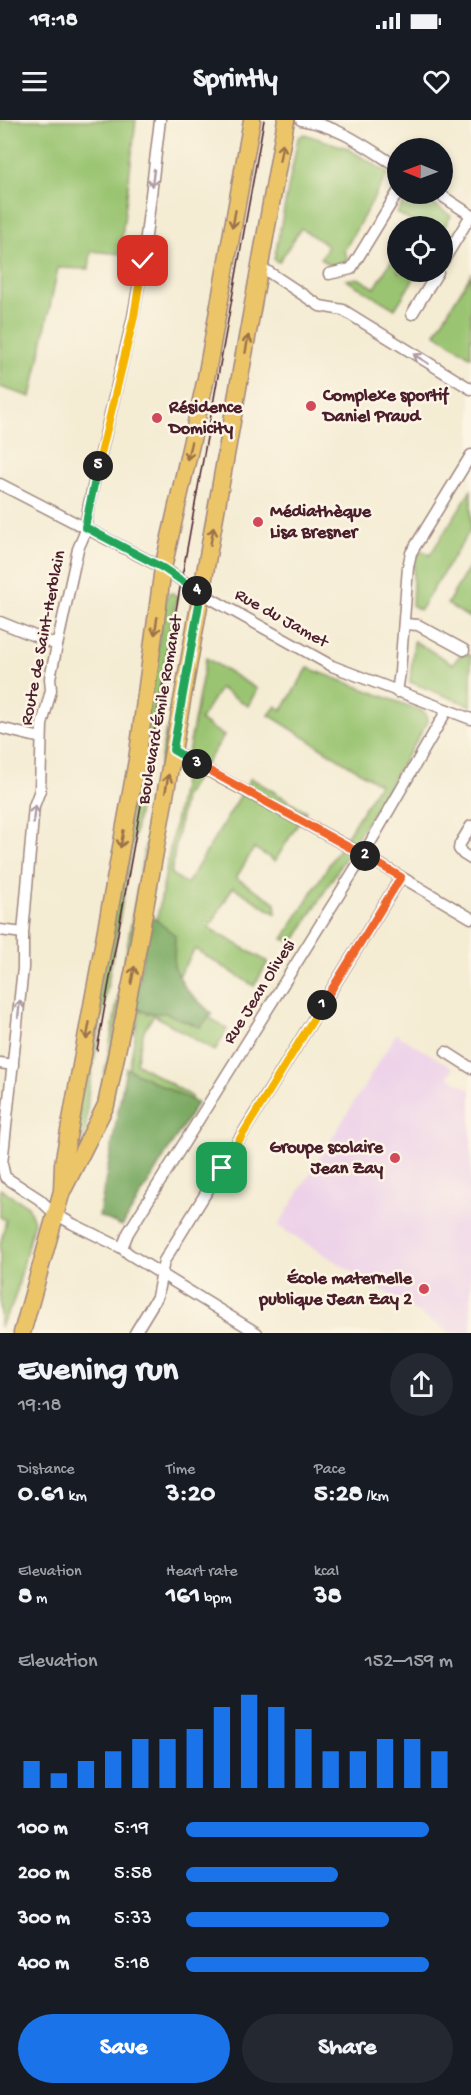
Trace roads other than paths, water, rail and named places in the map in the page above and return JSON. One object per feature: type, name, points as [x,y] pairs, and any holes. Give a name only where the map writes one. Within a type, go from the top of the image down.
[{"type":"main road","name":"Boulevard Émile Romanet","points":[[62,1191],[63,1164],[137,760],[163,568],[206,378],[252,120]]},
{"type":"main road","name":"Boulevard Émile Romanet","points":[[22,1333],[62,1191],[100,1118],[109,1094],[134,969],[286,120]]},
{"type":"street","name":"Route de Saint-Herblain","points":[[122,1248],[55,1214],[39,1199],[5,1177],[1,1171],[23,968],[23,933],[34,806],[40,790],[42,725],[51,690],[50,678],[78,549],[134,317],[160,120]]},
{"type":"street","points":[[301,120],[322,123],[387,160]]},
{"type":"street","points":[[453,203],[471,215],[453,245]]},
{"type":"street","points":[[329,274],[351,269],[391,204]]},
{"type":"street","points":[[261,267],[320,306],[342,310],[471,389]]},
{"type":"street","points":[[412,314],[432,282]]},
{"type":"street","points":[[397,692],[411,553],[471,455]]},
{"type":"street","name":"Rue du Jamet","points":[[0,484],[163,568],[201,593],[332,666],[471,719]]},
{"type":"street","points":[[0,622],[57,645]]},
{"type":"street","points":[[404,624],[418,624],[464,650]]},
{"type":"street","name":"Rue Jean Olivesi","points":[[122,1248],[128,1233],[364,855],[447,710]]},
{"type":"street","points":[[0,728],[41,738]]},
{"type":"street","points":[[173,750],[364,855],[471,918]]},
{"type":"street","points":[[471,826],[459,849],[462,854],[471,859]]},
{"type":"street","points":[[135,1333],[158,1297],[164,1261],[401,877]]},
{"type":"street","points":[[0,930],[23,933]]},
{"type":"street","points":[[446,1052],[471,1068]]},
{"type":"street","points":[[0,1063],[14,1065]]},
{"type":"street","points":[[122,1248],[257,1333]]},
{"type":"tram line","points":[[97,1050],[264,120]]},
{"type":"place","name":"Complexe sportif Daniel Praud","points":[[311,406]]},
{"type":"place","name":"Résidence Domicity","points":[[157,418]]},
{"type":"place","name":"Médiathèque Lisa Bresner","points":[[258,522]]},
{"type":"place","name":"Groupe scolaire Jean Zay","points":[[395,1158]]},
{"type":"place","name":"École maternelle publique Jean Zay 2","points":[[424,1289]]}]
